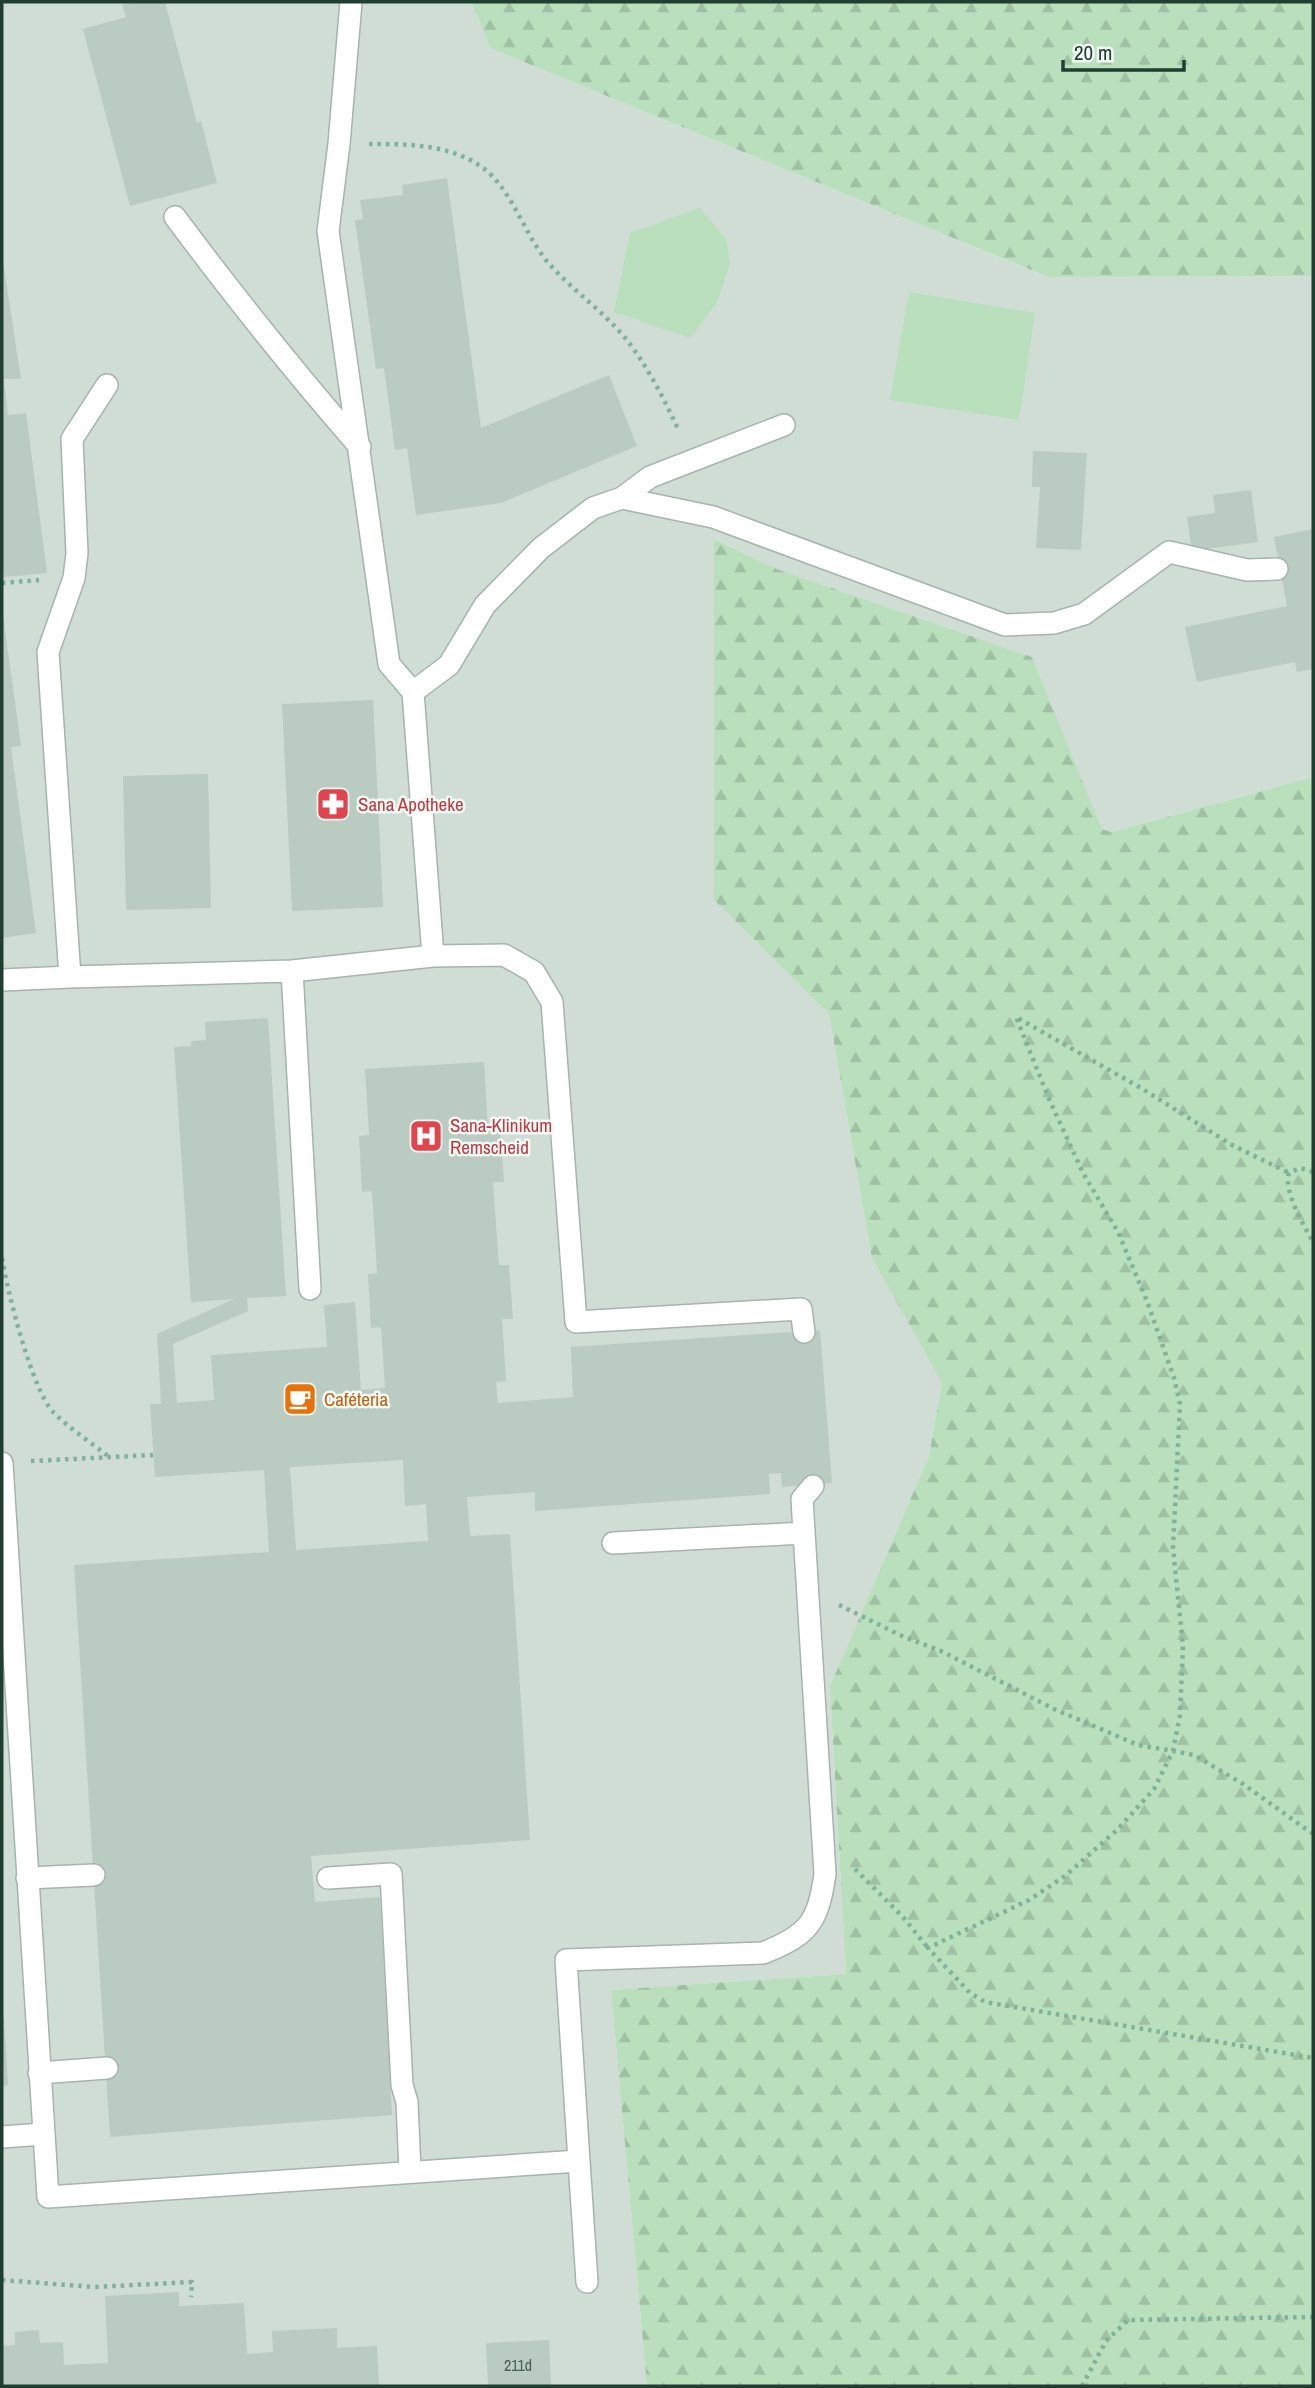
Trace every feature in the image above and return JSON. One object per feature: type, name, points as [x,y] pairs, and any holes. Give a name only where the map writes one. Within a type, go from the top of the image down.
[{"type":"lane","points":[[351,2],[339,144],[328,230],[389,664],[413,692],[433,957]]},
{"type":"lane","points":[[175,217],[261,330],[360,447]]},
{"type":"lane","points":[[70,977],[48,652],[74,578],[77,552],[72,439],[107,385]]},
{"type":"lane","points":[[413,692],[449,665],[485,606],[541,548],[593,508],[622,498],[650,477],[784,425]]},
{"type":"lane","points":[[622,498],[713,517],[1005,625],[1054,623],[1084,614],[1169,552],[1247,570],[1277,569]]},
{"type":"lane","points":[[2,979],[292,971],[433,957],[504,955],[534,972],[552,1002],[576,1322],[801,1309],[804,1332]]},
{"type":"lane","points":[[292,971],[310,1289]]},
{"type":"lane","points":[[2,1463],[48,2197],[579,2161]]},
{"type":"lane","points":[[587,2282],[565,1959],[763,1953],[786,1944],[808,1929],[822,1898],[824,1846],[802,1499],[813,1486]]},
{"type":"lane","points":[[614,1543],[804,1533]]},
{"type":"lane","points":[[328,1878],[391,1874],[402,2085],[407,2102],[410,2171]]},
{"type":"lane","points":[[27,1878],[94,1875]]},
{"type":"lane","points":[[39,2073],[107,2068]]},
{"type":"lane","points":[[2,2137],[43,2134]]},
{"type":"path","points":[[339,144],[425,146],[452,153],[485,170],[502,188],[531,239],[553,268],[583,294],[632,347],[651,374],[693,461]]},
{"type":"path","points":[[928,1948],[1029,1900],[1065,1876],[1118,1829],[1154,1789],[1172,1751],[1180,1715],[1183,1646],[1173,1548],[1180,1404],[1174,1378],[1147,1301],[1118,1232],[1083,1173],[1016,1017],[1140,1088],[1232,1145],[1289,1173]]},
{"type":"path","points":[[1313,1172],[1300,1168],[1289,1173],[1286,1182],[1313,1242]]},
{"type":"path","points":[[2,1258],[17,1322],[36,1380],[51,1410],[108,1456]]},
{"type":"path","points":[[2,1463],[153,1455]]},
{"type":"path","points":[[808,1593],[941,1651],[1064,1713],[1138,1745],[1194,1755],[1243,1784],[1313,1834]]},
{"type":"path","points":[[824,1846],[880,1893],[970,1993],[985,2002],[1313,2058]]},
{"type":"path","points":[[2,2280],[94,2287],[192,2282],[191,2297]]},
{"type":"path","points":[[1082,2386],[1106,2341],[1128,2320],[1313,2317]]},
{"type":"shaded area","name":"Sana-Klinikum Remscheid","points":[[2,2],[472,2],[490,48],[1047,277],[1313,276],[1313,777],[1110,832],[1102,829],[1032,657],[777,569],[715,539],[714,900],[829,1014],[872,1258],[942,1383],[929,1456],[830,1686],[846,1974],[611,1990],[647,2386],[2,2386]]},
{"type":"green space","points":[[472,2],[1313,2],[1313,276],[1048,277],[490,48]]},
{"type":"green space","points":[[700,208],[726,239],[730,264],[717,303],[690,338],[614,312],[630,233]]},
{"type":"green space","points":[[909,292],[1035,313],[1019,420],[890,400]]},
{"type":"green space","points":[[714,539],[777,569],[1032,657],[1102,829],[1111,832],[1313,777],[1313,2386],[647,2386],[611,1990],[846,1974],[830,1686],[929,1456],[942,1383],[872,1258],[829,1014],[714,900]]},
{"type":"building","points":[[165,2],[197,123],[201,121],[217,183],[130,206],[83,29],[126,17],[122,5]]},
{"type":"building","points":[[447,178],[481,428],[609,375],[637,446],[501,503],[416,515],[407,448],[395,450],[384,368],[376,369],[355,220],[363,219],[360,200],[403,195],[402,185]]},
{"type":"building","points":[[2,255],[21,379],[4,379],[8,415],[26,413],[47,573],[4,577],[2,561]]},
{"type":"building","points":[[1033,451],[1087,453],[1081,550],[1036,548],[1040,487],[1032,487]]},
{"type":"building","points":[[1251,490],[1258,542],[1192,551],[1187,517],[1215,513],[1213,495]]},
{"type":"building","points":[[1313,529],[1313,669],[1297,672],[1295,662],[1197,682],[1185,627],[1287,606],[1274,537]]},
{"type":"building","points":[[2,608],[21,746],[11,747],[36,933],[2,938]]},
{"type":"building","points":[[373,700],[383,907],[292,911],[282,704]]},
{"type":"building","points":[[208,774],[211,908],[126,910],[123,776]]},
{"type":"building","points":[[268,1018],[286,1296],[247,1298],[248,1311],[173,1344],[177,1403],[214,1400],[211,1355],[327,1347],[324,1305],[355,1302],[361,1390],[385,1388],[381,1327],[371,1328],[368,1274],[377,1273],[372,1191],[362,1192],[359,1136],[369,1135],[365,1069],[484,1062],[488,1129],[500,1128],[504,1182],[493,1182],[499,1265],[509,1265],[513,1319],[502,1319],[506,1381],[496,1382],[498,1403],[573,1397],[571,1347],[820,1330],[832,1483],[782,1487],[781,1473],[769,1474],[770,1494],[535,1511],[535,1492],[467,1497],[470,1536],[510,1534],[530,1840],[311,1856],[315,1902],[380,1897],[392,2115],[110,2137],[74,1565],[269,1552],[264,1470],[155,1477],[150,1404],[161,1404],[157,1334],[234,1299],[191,1302],[174,1047],[191,1046],[191,1041],[206,1040],[205,1022]],"holes":[[[403,1460],[405,1506],[426,1504],[428,1541],[296,1550],[290,1467]]]},
{"type":"building","points":[[2,2018],[8,2085],[2,2086]]},
{"type":"building","points":[[179,2292],[179,2306],[244,2303],[247,2354],[273,2352],[272,2331],[337,2328],[337,2348],[377,2346],[379,2386],[2,2386],[2,2346],[15,2345],[15,2332],[39,2330],[40,2343],[63,2342],[64,2365],[108,2363],[105,2296]]},
{"type":"building","points":[[549,2340],[551,2386],[488,2386],[486,2343]]},
{"type":"place","name":"Sana Apotheke","points":[[333,804]]},
{"type":"place","name":"Sana-Klinikum Remscheid","points":[[426,1136]]},
{"type":"place","name":"Caféteria","points":[[300,1399]]}]
